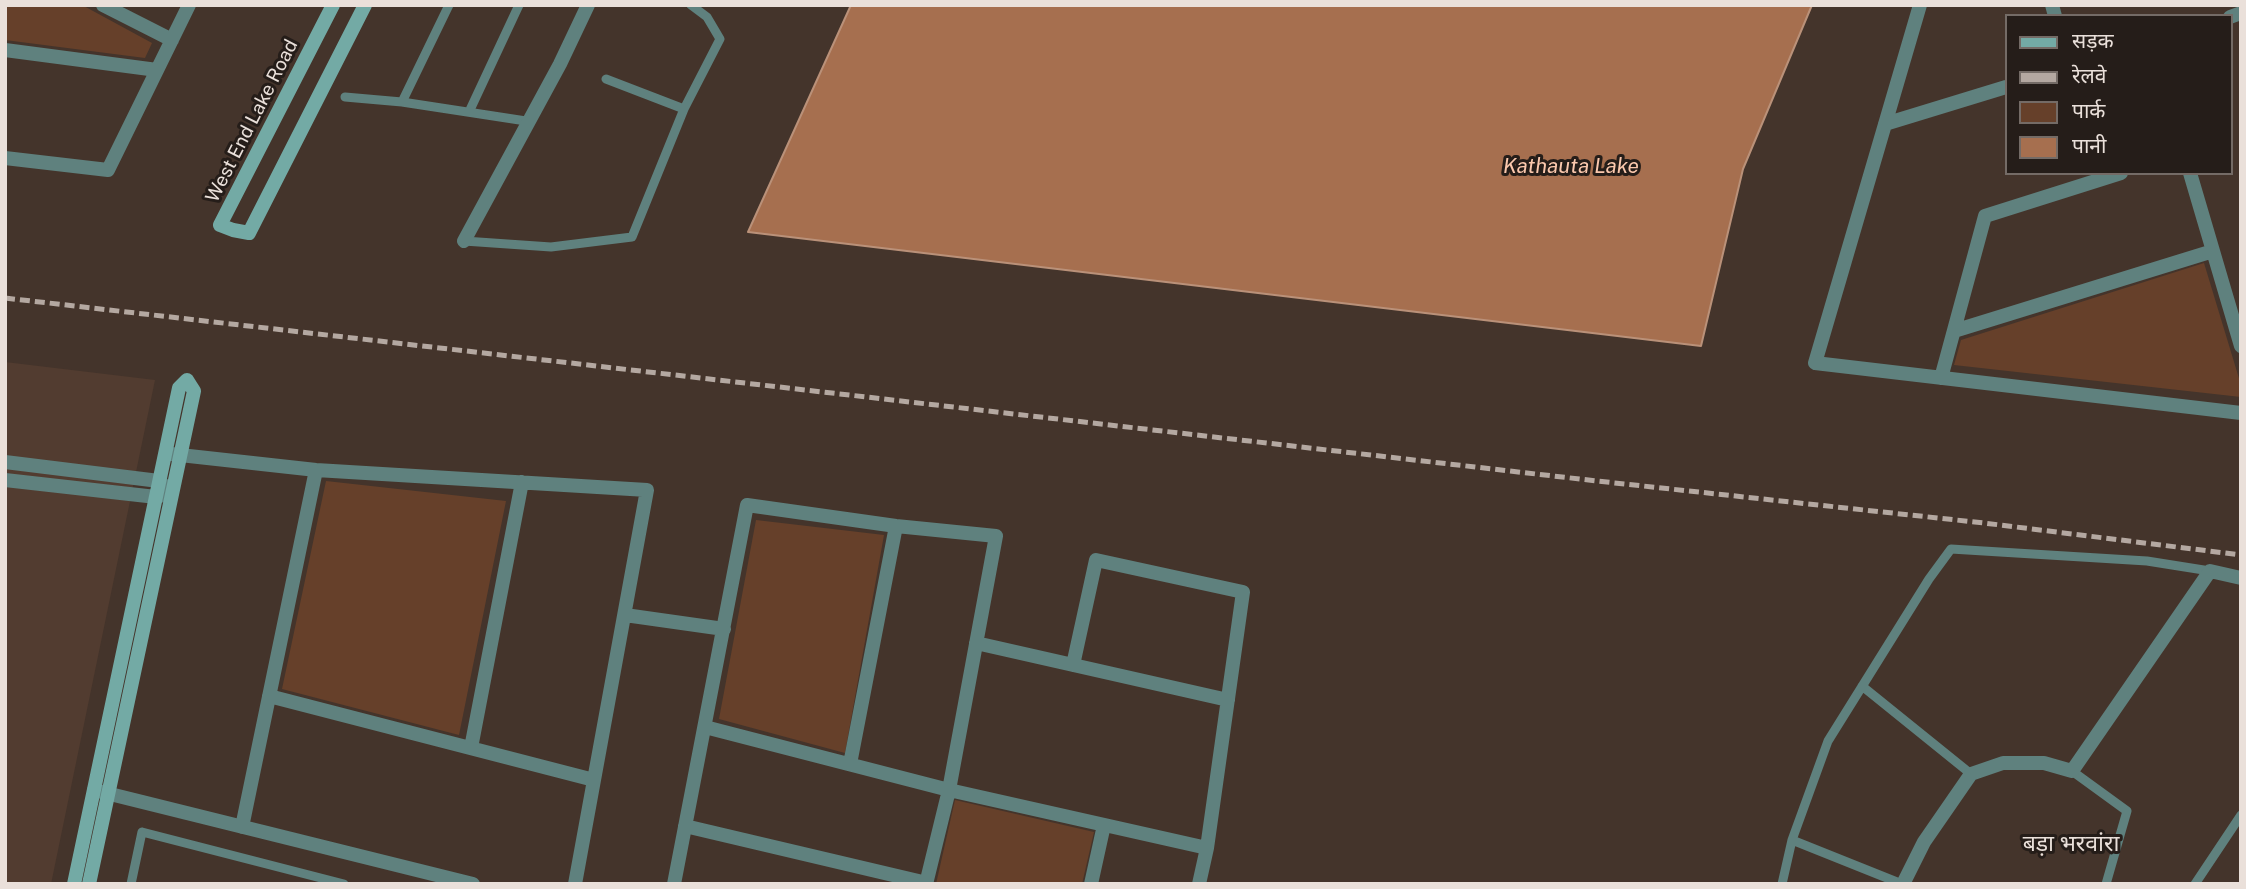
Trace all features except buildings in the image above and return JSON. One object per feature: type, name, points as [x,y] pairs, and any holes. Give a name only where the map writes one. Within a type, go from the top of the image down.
[{"type":"street","points":[[103,5],[172,40]]},
{"type":"street","points":[[5,158],[108,170],[189,5]]},
{"type":"street","name":"West End Lake Road","points":[[333,5],[220,225],[249,233],[365,5]]},
{"type":"street","points":[[464,241],[560,64],[588,5]]},
{"type":"street","points":[[1920,5],[1815,363],[2241,414]]},
{"type":"street","points":[[5,50],[157,70]]},
{"type":"street","points":[[1885,124],[2004,87]]},
{"type":"street","points":[[2191,175],[2241,346]]},
{"type":"street","points":[[1941,378],[1986,216],[2105,176]]},
{"type":"street","points":[[1954,331],[2213,251]]},
{"type":"street","points":[[173,454],[316,470],[647,490],[575,884]]},
{"type":"street","points":[[89,884],[101,792],[159,481],[173,454]]},
{"type":"street","points":[[74,884],[101,792],[172,492],[173,454]]},
{"type":"street","points":[[5,462],[159,481],[172,492]]},
{"type":"street","points":[[242,827],[316,470]]},
{"type":"street","points":[[5,480],[156,497],[172,492]]},
{"type":"street","points":[[471,748],[522,482]]},
{"type":"street","points":[[674,884],[685,826],[705,727],[747,505],[896,526],[996,536],[949,790],[927,884],[685,826]]},
{"type":"street","points":[[850,764],[896,526]]},
{"type":"street","points":[[1073,665],[1096,560],[1243,592],[1207,848],[1199,884]]},
{"type":"street","points":[[1902,884],[1924,842],[1971,774],[2003,763],[2044,763],[2072,771],[2210,571],[2241,578]]},
{"type":"street","points":[[625,615],[723,629]]},
{"type":"street","points":[[976,643],[1228,700]]},
{"type":"street","points":[[269,696],[594,780]]},
{"type":"street","points":[[705,727],[949,790],[1207,848]]},
{"type":"street","points":[[101,792],[473,884]]},
{"type":"street","points":[[1091,884],[1104,825]]},
{"type":"lane","points":[[402,102],[449,5]]},
{"type":"lane","points":[[469,112],[519,5]]},
{"type":"lane","points":[[464,241],[551,247],[632,237],[684,109],[720,40],[708,18],[691,5]]},
{"type":"lane","points":[[606,79],[684,109]]},
{"type":"lane","points":[[345,97],[402,102],[526,121]]},
{"type":"lane","points":[[1782,884],[1792,840],[1828,740],[1929,579],[1951,549],[2147,561],[2210,571]]},
{"type":"lane","points":[[1862,686],[1971,774]]},
{"type":"lane","points":[[2072,771],[2127,811],[2106,884]]},
{"type":"lane","points":[[2194,884],[2241,815]]},
{"type":"lane","points":[[131,884],[142,832],[344,884]]},
{"type":"lane","points":[[1792,840],[1902,884]]},
{"type":"shaded area","points":[[5,362],[155,380],[51,884],[5,884]]},
{"type":"green space","points":[[5,5],[82,5],[152,43],[145,58],[5,40]]},
{"type":"green space","points":[[2204,263],[2241,385],[2241,397],[1954,365],[1961,340]]},
{"type":"green space","points":[[326,481],[506,501],[459,735],[282,689]]},
{"type":"green space","points":[[756,520],[884,535],[845,753],[719,719]]},
{"type":"green space","points":[[955,800],[1094,832],[1082,884],[936,884]]},
{"type":"water","name":"Kathauta Lake","points":[[851,5],[1812,5],[1743,169],[1701,346],[748,232]]},
{"type":"railway","points":[[5,298],[1984,523],[2241,555]]},
{"type":"district","name":"बड़ा भरवांरा","points":[[2071,844]]}]
